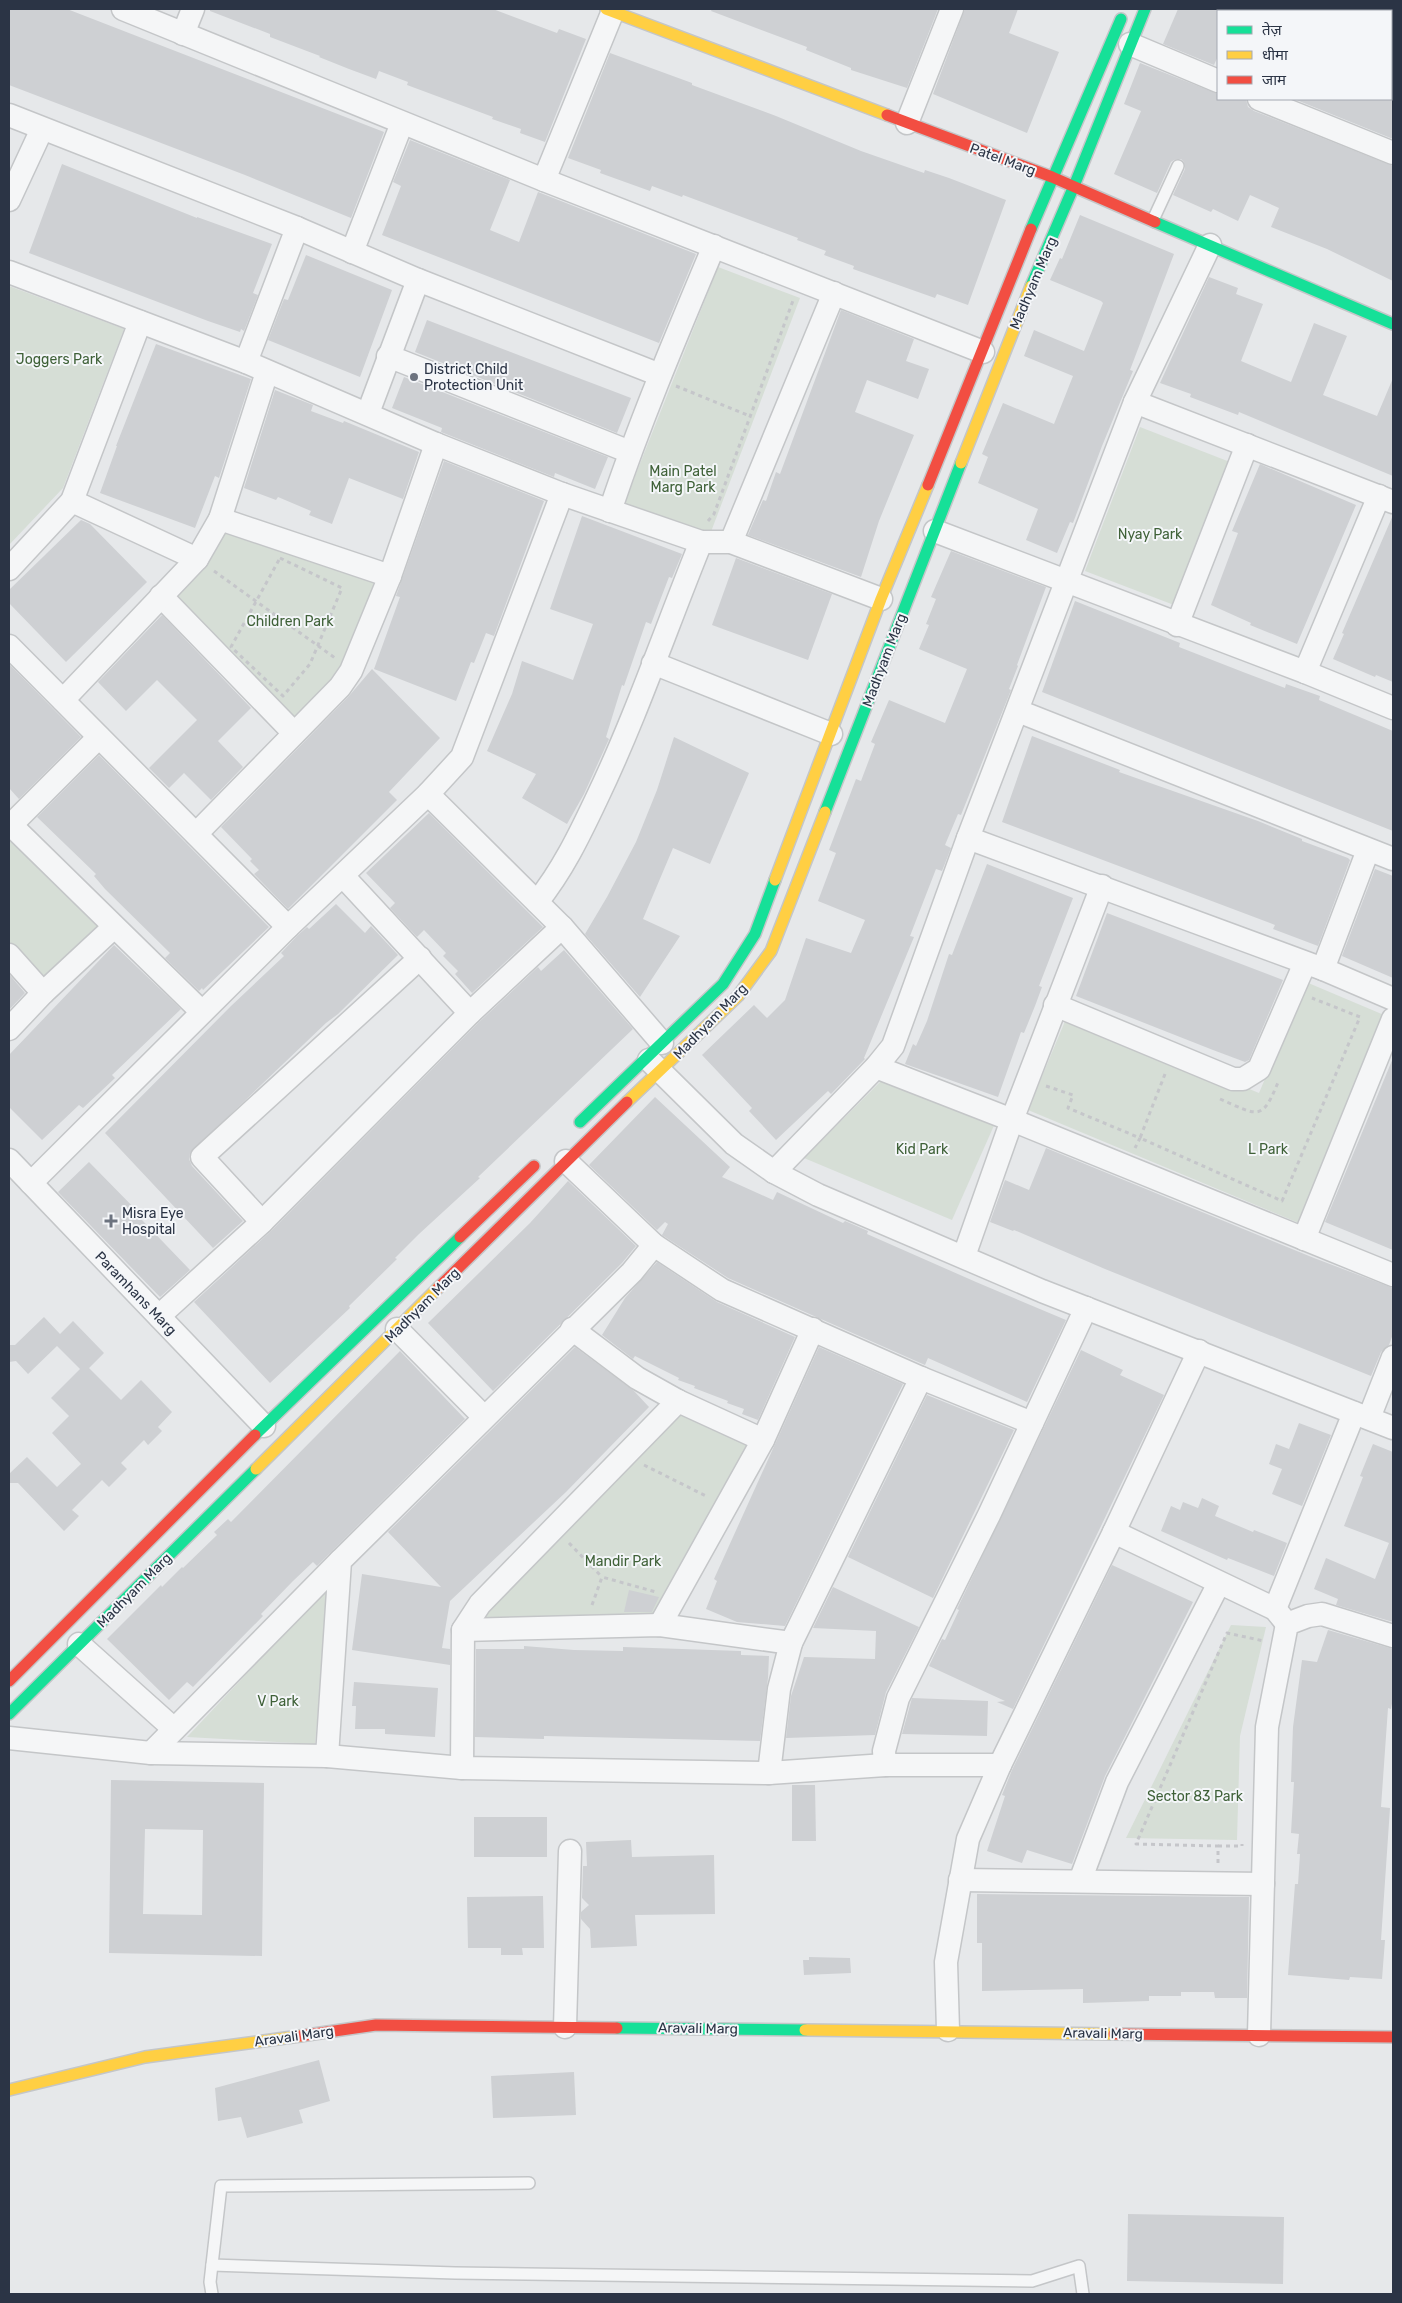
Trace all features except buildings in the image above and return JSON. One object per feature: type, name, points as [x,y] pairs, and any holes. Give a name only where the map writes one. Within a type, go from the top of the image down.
[{"type":"street","points":[[123,9],[544,180],[983,352]]},
{"type":"street","points":[[183,34],[193,9]]},
{"type":"street","points":[[907,123],[952,9]]},
{"type":"street","name":"Madhyam Marg","points":[[9,1714],[566,1160],[723,984],[756,934],[881,599],[983,352],[1052,177],[1125,9]]},
{"type":"street","name":"Madhyam Marg","points":[[569,1132],[657,1057],[738,996],[771,951],[1026,297],[1074,186],[1130,44],[1146,9]]},
{"type":"street","points":[[544,180],[609,10]]},
{"type":"street","name":"Patel Marg","points":[[609,10],[1052,177],[1393,324]]},
{"type":"street","points":[[1130,44],[1217,81]]},
{"type":"street","points":[[1270,101],[1393,153]]},
{"type":"street","points":[[9,115],[296,228],[418,280],[672,379]]},
{"type":"street","points":[[352,252],[402,123]]},
{"type":"street","points":[[9,200],[42,129]]},
{"type":"street","points":[[246,362],[296,228]]},
{"type":"street","points":[[774,1172],[876,1067],[893,1046],[968,838],[1135,402],[1210,245]]},
{"type":"street","points":[[610,511],[630,452],[672,379],[714,246]]},
{"type":"street","points":[[9,272],[246,362],[368,413],[436,444],[562,494],[610,511],[700,532],[732,542],[881,599]]},
{"type":"street","points":[[368,413],[418,280]]},
{"type":"street","points":[[732,542],[834,293]]},
{"type":"street","points":[[9,569],[72,501],[140,322]]},
{"type":"street","points":[[388,356],[630,452]]},
{"type":"street","points":[[63,700],[198,559],[220,519],[267,372]]},
{"type":"street","points":[[1135,402],[1386,499],[1305,672]]},
{"type":"street","points":[[196,834],[340,687],[351,671],[390,576],[436,444]]},
{"type":"street","points":[[1177,625],[1247,446]]},
{"type":"street","points":[[31,1183],[288,927],[428,794],[462,758],[562,494]]},
{"type":"street","points":[[72,501],[198,559]]},
{"type":"street","points":[[220,519],[390,576]]},
{"type":"street","points":[[935,531],[1066,580],[1177,625],[1305,672],[1393,708]]},
{"type":"street","points":[[537,902],[554,881],[577,840],[620,750],[700,532]]},
{"type":"street","points":[[162,596],[294,733]]},
{"type":"street","points":[[9,646],[288,927]]},
{"type":"street","points":[[653,663],[830,734]]},
{"type":"street","points":[[1018,711],[1393,859]]},
{"type":"street","points":[[99,737],[10,826],[202,1012]]},
{"type":"street","points":[[428,794],[562,927],[657,1057],[734,1144],[774,1172],[818,1195],[1086,1308],[1393,1428]]},
{"type":"street","points":[[968,838],[1314,966],[1393,999]]},
{"type":"street","points":[[1055,1005],[1233,1079],[1243,1079],[1259,1069],[1314,966],[1368,850]]},
{"type":"street","points":[[343,876],[470,1013]]},
{"type":"street","points":[[964,1256],[1012,1120],[1102,886]]},
{"type":"street","points":[[9,1029],[43,993],[114,927]]},
{"type":"street","points":[[158,1316],[262,1222],[470,1013],[562,927]]},
{"type":"street","points":[[9,955],[43,993]]},
{"type":"street","points":[[262,1222],[202,1157],[420,958]]},
{"type":"street","points":[[1304,1239],[1393,1019]]},
{"type":"street","points":[[876,1067],[1012,1120],[1393,1275]]},
{"type":"street","name":"Paramhans Marg","points":[[9,1160],[264,1426]]},
{"type":"street","name":"Madhyam Marg","points":[[9,1681],[264,1426],[540,1160]]},
{"type":"street","points":[[566,1160],[654,1245],[722,1290],[921,1378],[1032,1423]]},
{"type":"street","points":[[151,1753],[572,1329],[632,1272],[654,1245]]},
{"type":"street","points":[[884,1765],[884,1751],[898,1698],[1086,1308]]},
{"type":"street","points":[[397,1329],[484,1417]]},
{"type":"street","points":[[572,1329],[637,1378],[678,1401],[763,1440]]},
{"type":"street","points":[[660,1625],[763,1440],[813,1329]]},
{"type":"street","points":[[948,2030],[946,1962],[968,1839],[1000,1764],[1114,1532],[1199,1351]]},
{"type":"street","points":[[1259,2035],[1267,1726],[1281,1617],[1361,1415],[1393,1357]]},
{"type":"street","points":[[769,1773],[779,1689],[791,1643],[921,1378]]},
{"type":"street","points":[[462,1768],[463,1630],[480,1604],[678,1401]]},
{"type":"street","points":[[1114,1532],[1219,1583],[1281,1617],[1322,1614],[1393,1636]]},
{"type":"street","points":[[328,1756],[340,1561]]},
{"type":"street","points":[[1080,1881],[1117,1782],[1219,1583]]},
{"type":"street","points":[[463,1630],[660,1625],[791,1643]]},
{"type":"street","points":[[79,1644],[174,1729]]},
{"type":"street","points":[[9,1738],[151,1753],[328,1756],[462,1768],[769,1773],[884,1765],[1000,1764]]},
{"type":"street","points":[[565,2027],[570,1851]]},
{"type":"street","points":[[960,1880],[1263,1884]]},
{"type":"street","name":"Aravali Marg","points":[[9,2090],[145,2057],[376,2025],[948,2030],[1393,2037]]},
{"type":"lane","points":[[1153,220],[1178,166]]},
{"type":"lane","points":[[212,2294],[210,2282],[221,2186],[530,2183]]},
{"type":"lane","points":[[212,2265],[485,2273],[1032,2281],[1079,2266],[1083,2294]]},
{"type":"path","points":[[700,532],[714,514],[796,292]]},
{"type":"path","points":[[673,395],[672,379],[750,416]]},
{"type":"path","points":[[280,558],[342,588],[310,664],[283,696],[231,647],[256,601],[280,558]]},
{"type":"path","points":[[198,559],[338,660]]},
{"type":"path","points":[[1048,1076],[1045,1086],[1073,1095],[1068,1108],[1282,1201],[1360,1017],[1311,998],[1308,1006]]},
{"type":"path","points":[[1156,1070],[1174,1078]]},
{"type":"path","points":[[1127,1167],[1165,1074]]},
{"type":"path","points":[[1216,1097],[1250,1112],[1259,1113],[1265,1109],[1270,1101],[1280,1075]]},
{"type":"path","points":[[625,1456],[710,1498],[706,1507]]},
{"type":"path","points":[[563,1537],[602,1577],[660,1593]]},
{"type":"path","points":[[584,1627],[602,1577]]},
{"type":"path","points":[[1242,1836],[1242,1846],[1136,1844],[1227,1633],[1266,1641],[1264,1650]]},
{"type":"path","points":[[1218,1846],[1219,1884]]},
{"type":"green space","name":"Main Patel Marg Park","points":[[718,267],[800,298],[709,537],[622,509]]},
{"type":"green space","name":"Joggers Park","points":[[9,286],[124,329],[63,488],[9,545]]},
{"type":"green space","name":"Nyay Park","points":[[1140,427],[1230,462],[1174,605],[1085,571]]},
{"type":"green space","name":"Children Park","points":[[220,519],[390,576],[351,671],[294,733],[161,596]]},
{"type":"green space","points":[[9,832],[110,922],[43,993],[9,953]]},
{"type":"green space","name":"L Park","points":[[1306,982],[1384,1015],[1299,1223],[1028,1110],[1068,1014],[1259,1093]]},
{"type":"green space","name":"Kid Park","points":[[885,1077],[996,1121],[952,1220],[804,1158]]},
{"type":"green space","name":"Mandir Park","points":[[678,1401],[763,1440],[660,1625],[463,1630]]},
{"type":"green space","name":"V Park","points":[[329,1586],[315,1744],[187,1737]]},
{"type":"green space","name":"Sector 83 Park","points":[[1231,1625],[1266,1627],[1240,1736],[1237,1840],[1126,1838]]},
{"type":"traffic: fast","points":[[1031,286],[1074,186],[1145,9]]},
{"type":"traffic: fast","points":[[1031,229],[1121,19]]},
{"type":"traffic: fast","points":[[1155,222],[1393,324]]},
{"type":"traffic: fast","points":[[825,812],[961,463]]},
{"type":"traffic: fast","points":[[580,1122],[723,984],[755,934],[775,880]]},
{"type":"traffic: fast","points":[[255,1435],[460,1237]]},
{"type":"traffic: fast","points":[[9,1714],[256,1469]]},
{"type":"traffic: fast","points":[[617,2028],[805,2030]]},
{"type":"traffic: slow","points":[[606,9],[887,115]]},
{"type":"traffic: slow","points":[[961,463],[1031,286]]},
{"type":"traffic: slow","points":[[775,880],[881,599],[928,485]]},
{"type":"traffic: slow","points":[[627,1102],[738,996],[771,951],[825,812]]},
{"type":"traffic: slow","points":[[256,1469],[438,1288]]},
{"type":"traffic: slow","points":[[805,2030],[1114,2034]]},
{"type":"traffic: slow","points":[[9,2090],[145,2057],[300,2036]]},
{"type":"traffic: jam","points":[[887,115],[1052,177],[1155,222]]},
{"type":"traffic: jam","points":[[928,485],[1031,229]]},
{"type":"traffic: jam","points":[[438,1288],[627,1102]]},
{"type":"traffic: jam","points":[[460,1237],[534,1166]]},
{"type":"traffic: jam","points":[[9,1681],[255,1435]]},
{"type":"traffic: jam","points":[[300,2036],[376,2025],[617,2028]]},
{"type":"traffic: jam","points":[[1114,2034],[1393,2037]]},
{"type":"place","name":"District Child Protection Unit","points":[[414,377]]},
{"type":"place","name":"Misra Eye Hospital","points":[[111,1221]]}]
